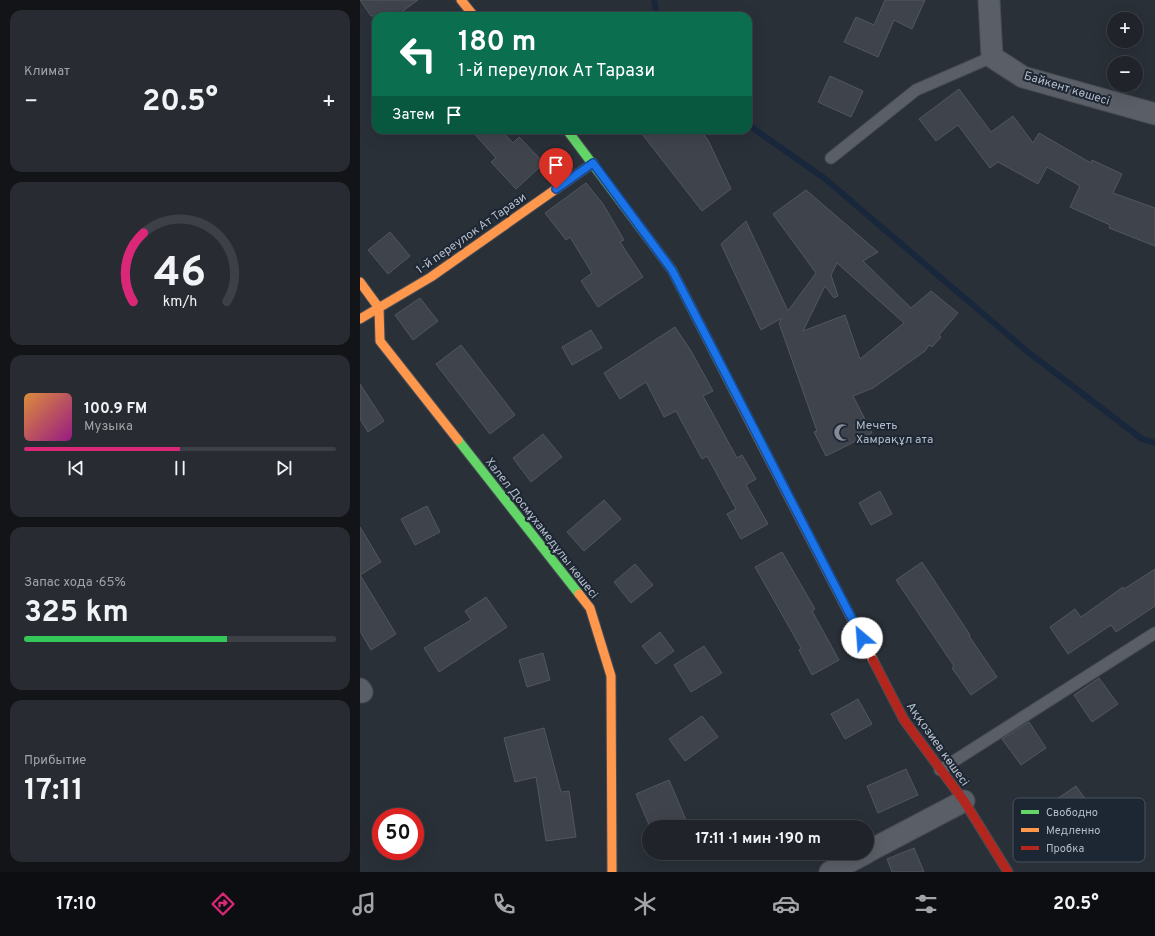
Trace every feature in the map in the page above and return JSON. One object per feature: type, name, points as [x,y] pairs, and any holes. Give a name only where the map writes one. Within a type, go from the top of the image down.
[{"type":"street","points":[[461,0],[471,12]]},
{"type":"street","points":[[989,0],[992,57]]},
{"type":"street","name":"Байкент көшесі","points":[[992,57],[1023,76],[1155,114]]},
{"type":"street","name":"Аққозиев көшесі","points":[[570,134],[672,270],[904,720],[964,801],[1008,872]]},
{"type":"street","name":"1-й переулок Ат Тарази","points":[[360,319],[431,277],[593,163]]},
{"type":"street","points":[[360,282],[379,308]]},
{"type":"street","name":"Халел Досмұхамедұлы көшесі","points":[[379,308],[380,341],[590,608],[611,676],[612,872]]},
{"type":"street","points":[[874,849],[964,801]]},
{"type":"street","points":[[830,872],[853,860]]},
{"type":"lane","points":[[831,158],[916,90],[992,57]]},
{"type":"lane","points":[[940,770],[1155,633]]},
{"type":"building","points":[[360,0],[418,0],[402,12],[372,12],[371,16]]},
{"type":"building","points":[[885,0],[925,0],[912,29],[894,20],[878,57],[844,42],[856,17],[874,25]]},
{"type":"building","points":[[830,76],[863,91],[851,117],[818,102]]},
{"type":"building","points":[[959,89],[991,132],[1013,116],[1033,143],[1039,133],[1091,163],[1092,160],[1122,174],[1113,193],[1155,208],[1155,246],[1109,228],[1110,225],[1070,207],[1080,186],[1047,167],[1038,184],[998,162],[990,168],[958,125],[936,141],[919,119]]},
{"type":"building","points":[[475,134],[505,134],[513,143],[519,137],[544,163],[516,189],[491,162],[496,158]]},
{"type":"building","points":[[642,134],[703,134],[708,140],[731,189],[702,211]]},
{"type":"building","points":[[586,183],[603,204],[624,240],[620,242],[643,277],[598,307],[581,281],[592,273],[570,237],[566,240],[545,213]]},
{"type":"building","points":[[806,190],[878,252],[863,261],[911,308],[931,291],[958,313],[939,335],[941,337],[932,347],[929,345],[925,351],[873,388],[853,396],[872,433],[826,456],[814,432],[817,431],[779,323],[782,318],[761,330],[721,244],[746,221],[788,311],[816,273],[773,214]],"holes":[[[837,263],[904,323],[860,359],[845,315],[803,331],[825,286],[834,298],[838,296],[831,275]]]},
{"type":"building","points":[[390,232],[410,256],[388,274],[368,250]]},
{"type":"building","points":[[420,298],[438,321],[413,340],[395,315]]},
{"type":"building","points":[[675,327],[691,351],[713,391],[703,396],[737,458],[742,455],[756,479],[746,485],[768,524],[741,539],[727,514],[736,509],[707,456],[702,459],[676,411],[664,417],[646,382],[620,399],[604,373]]},
{"type":"building","points":[[591,330],[602,348],[572,365],[562,347]]},
{"type":"building","points":[[461,345],[515,415],[490,434],[436,364]]},
{"type":"building","points":[[360,384],[384,421],[368,432],[360,419]]},
{"type":"building","points":[[543,434],[562,457],[531,482],[513,458]]},
{"type":"building","points":[[880,491],[892,514],[871,525],[859,503]]},
{"type":"building","points":[[604,500],[621,519],[584,551],[567,532]]},
{"type":"building","points":[[427,506],[440,532],[415,545],[401,519]]},
{"type":"building","points":[[360,527],[381,562],[360,575]]},
{"type":"building","points":[[782,552],[815,609],[812,611],[839,660],[812,675],[799,650],[801,648],[755,567]]},
{"type":"building","points":[[922,562],[997,677],[971,695],[952,668],[954,666],[896,580]]},
{"type":"building","points":[[635,564],[653,585],[631,603],[614,582]]},
{"type":"building","points":[[1155,569],[1155,606],[1116,632],[1111,625],[1068,654],[1050,627],[1075,609],[1081,617],[1123,587],[1124,589]]},
{"type":"building","points":[[360,575],[396,634],[371,650],[360,631]]},
{"type":"building","points":[[486,597],[507,627],[439,672],[424,648],[471,620],[465,611]]},
{"type":"building","points":[[660,632],[674,651],[656,664],[642,646]]},
{"type":"building","points":[[704,646],[722,673],[691,692],[674,665]]},
{"type":"building","points":[[543,653],[550,680],[527,687],[519,660]]},
{"type":"building","points":[[1099,678],[1118,704],[1092,722],[1074,695]]},
{"type":"building","points":[[858,699],[872,724],[845,739],[831,714]]},
{"type":"building","points":[[702,716],[718,737],[685,761],[669,739]]},
{"type":"building","points":[[1029,722],[1046,748],[1021,765],[1002,739]]},
{"type":"building","points":[[544,728],[561,792],[569,791],[576,837],[546,841],[536,777],[515,782],[504,738]]},
{"type":"building","points":[[906,769],[918,795],[878,813],[867,786]]},
{"type":"building","points":[[669,780],[686,820],[647,820],[636,794]]},
{"type":"building","points":[[1076,786],[1084,798],[1058,798]]},
{"type":"building","points":[[914,848],[924,872],[892,872],[887,859]]},
{"type":"waterway","points":[[654,0],[656,12]]},
{"type":"waterway","points":[[752,127],[824,178],[1028,352],[1142,439],[1155,443]]},
{"type":"traffic: fast","points":[[570,134],[672,270],[735,393]]},
{"type":"traffic: fast","points":[[458,440],[579,594]]},
{"type":"traffic: slow","points":[[461,0],[471,12]]},
{"type":"traffic: slow","points":[[360,319],[431,277],[593,163]]},
{"type":"traffic: slow","points":[[360,282],[379,308],[380,341],[458,440]]},
{"type":"traffic: slow","points":[[735,393],[873,660]]},
{"type":"traffic: slow","points":[[579,594],[590,608],[611,676],[612,872]]},
{"type":"traffic: jam","points":[[873,660],[904,720],[964,801],[1008,872]]},
{"type":"place","name":"Мечеть Хамрақұл ата","points":[[843,432]]},
{"type":"route","points":[[556,189],[593,163],[672,270],[862,638]]}]
